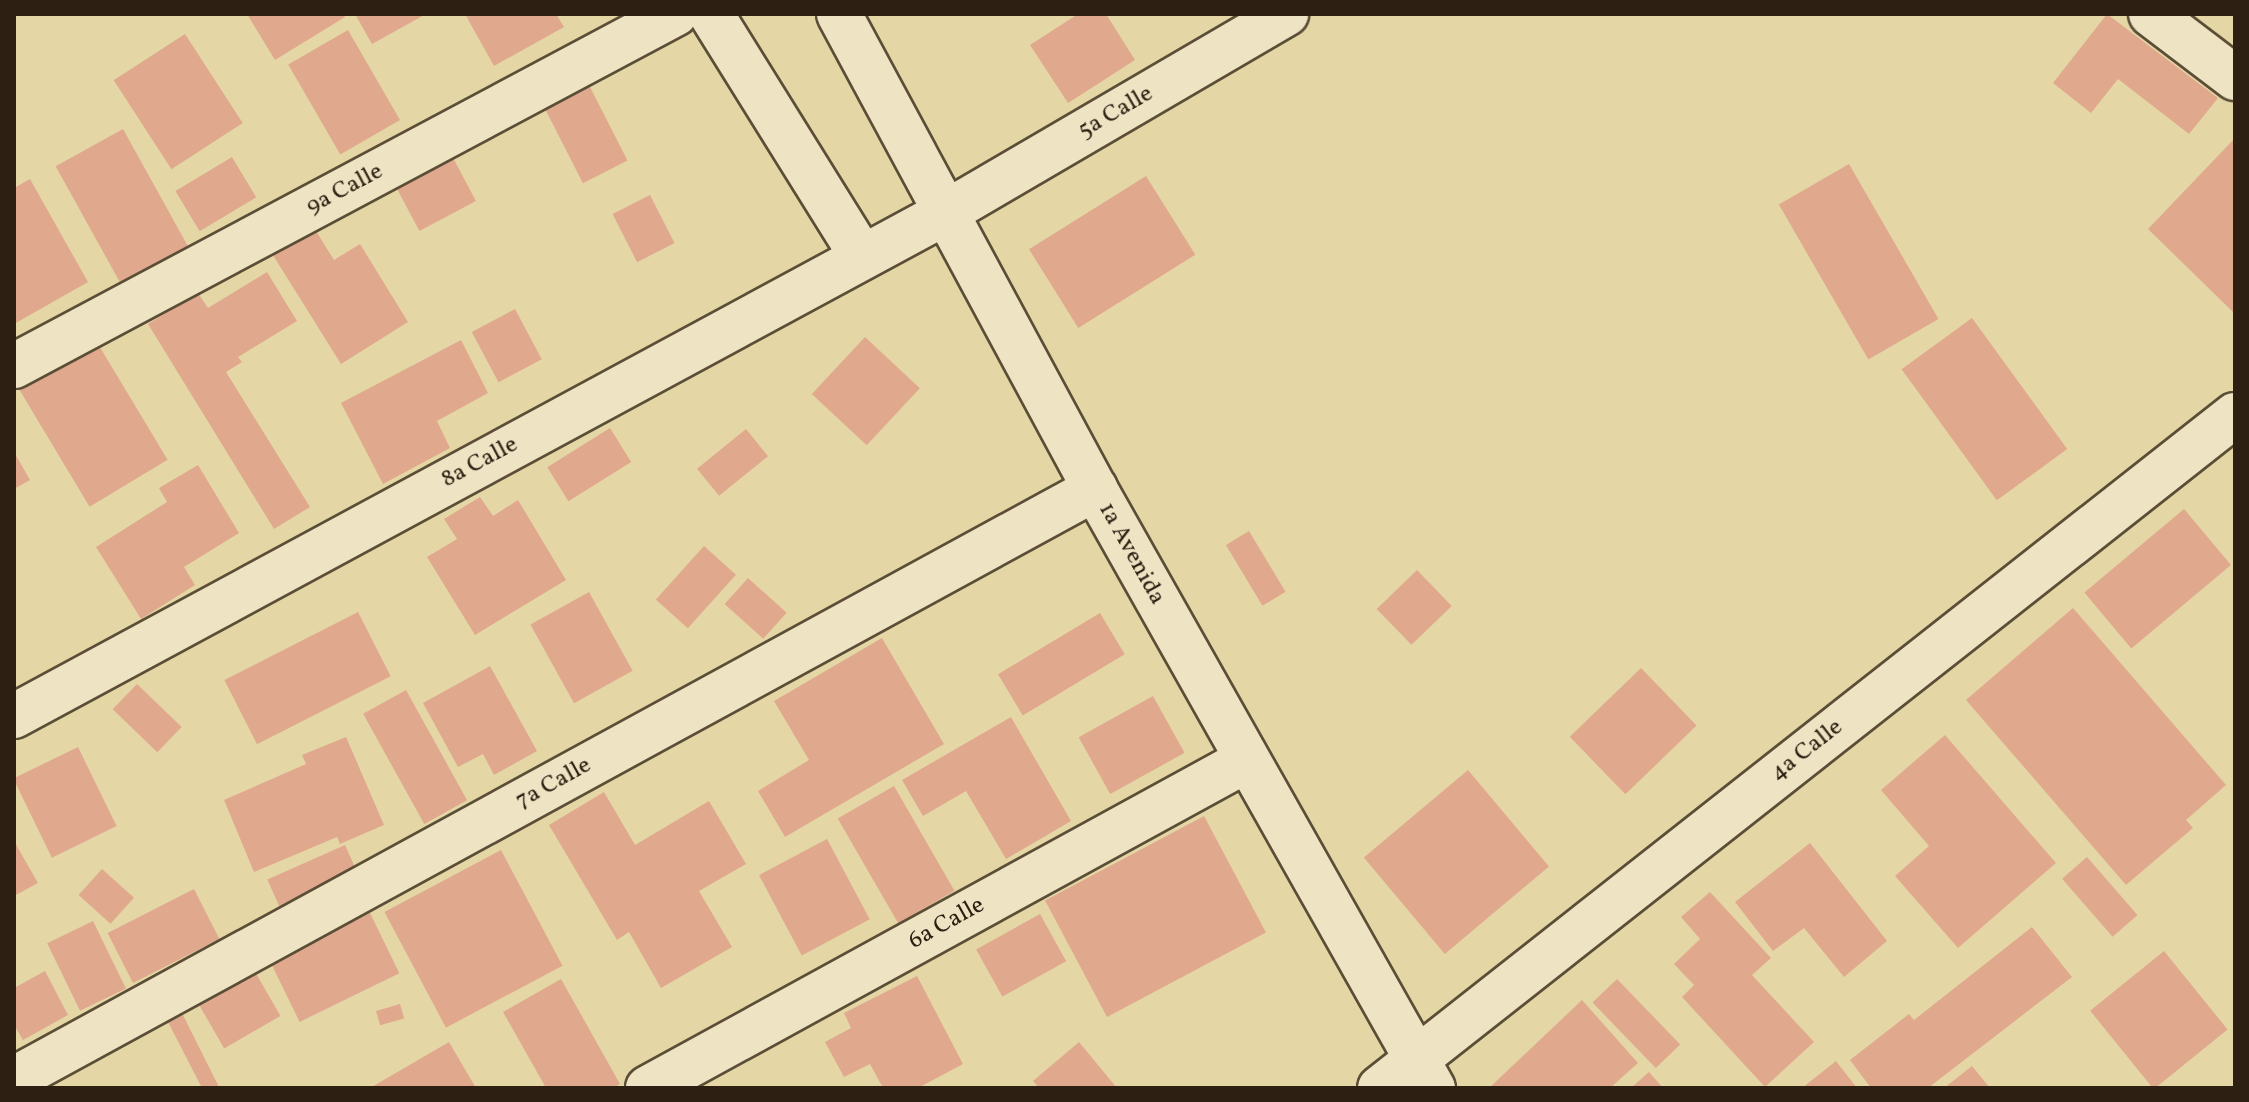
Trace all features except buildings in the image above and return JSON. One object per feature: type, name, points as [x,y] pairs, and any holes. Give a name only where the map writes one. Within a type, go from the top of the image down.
[{"type":"street","name":"9a Calle","points":[[14,366],[675,14]]},
{"type":"street","points":[[711,14],[862,257]]},
{"type":"street","name":"1a Avenida","points":[[839,14],[1245,761],[1425,1073]]},
{"type":"street","name":"5a Calle","points":[[947,212],[1286,14]]},
{"type":"street","points":[[2151,14],[2235,78]]},
{"type":"street","name":"8a Calle","points":[[14,716],[947,212]]},
{"type":"street","name":"4a Calle","points":[[1380,1088],[1425,1073],[2235,415]]},
{"type":"street","name":"7a Calle","points":[[14,1079],[1095,489]]},
{"type":"street","name":"6a Calle","points":[[648,1088],[1245,761]]}]
